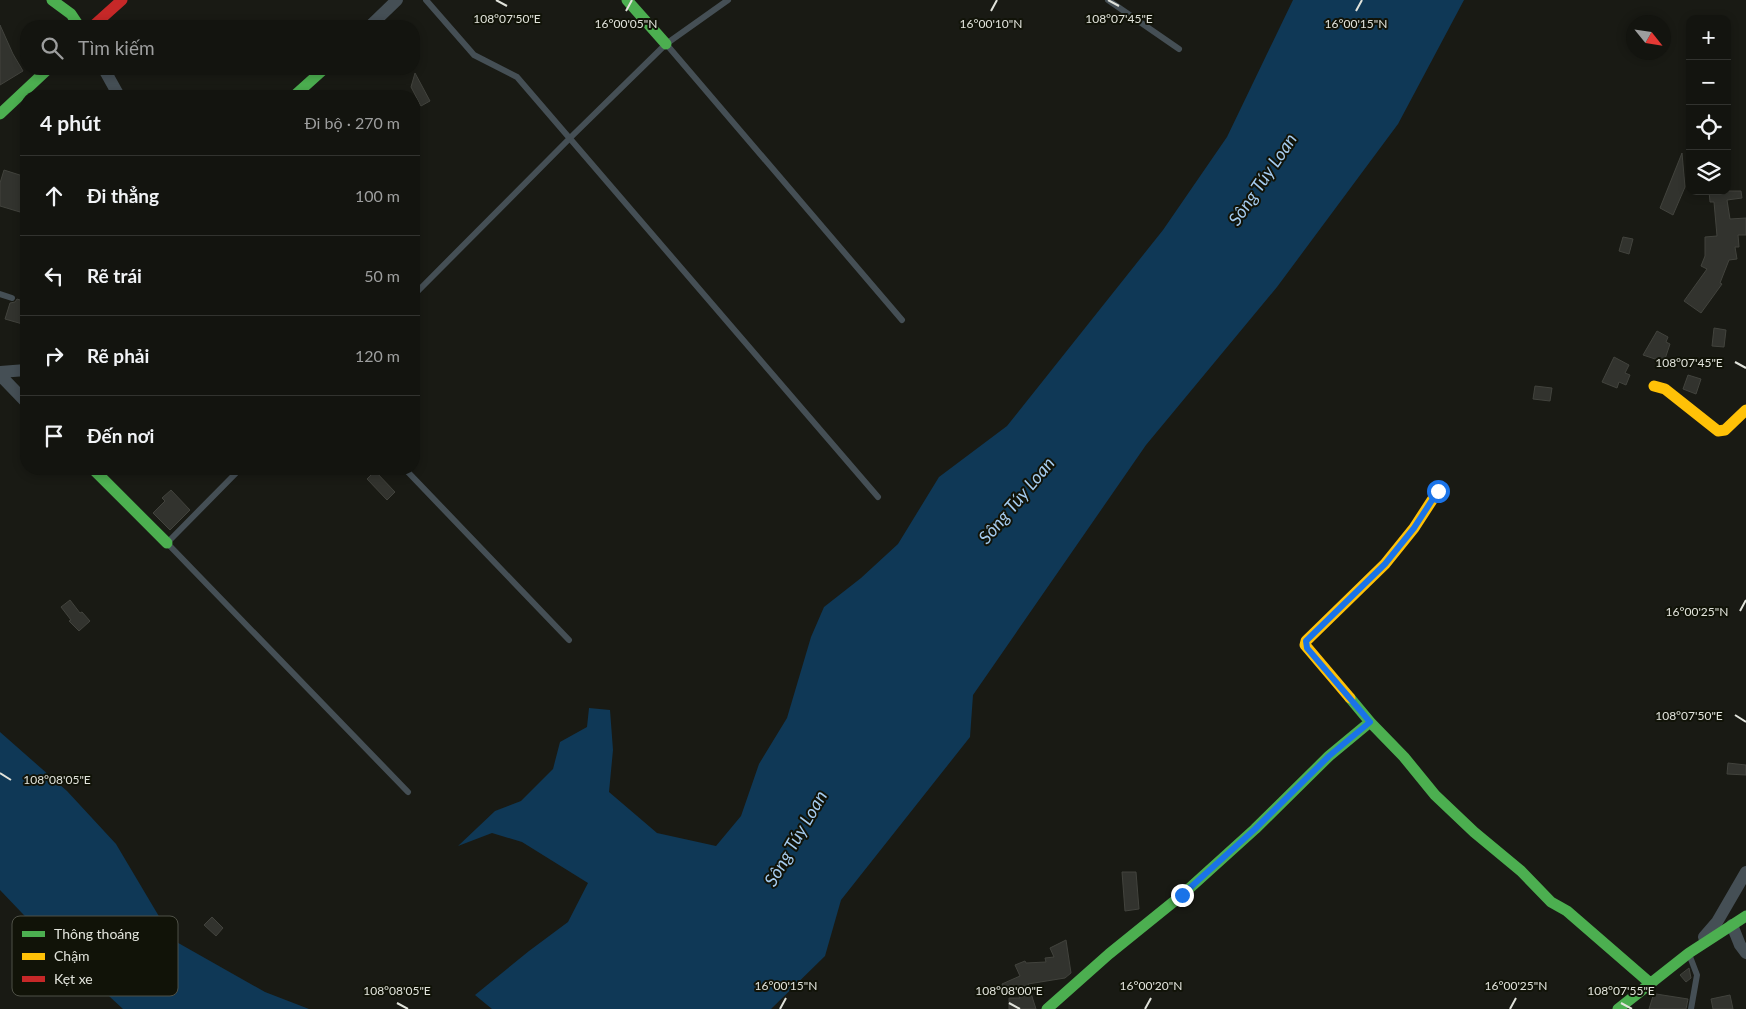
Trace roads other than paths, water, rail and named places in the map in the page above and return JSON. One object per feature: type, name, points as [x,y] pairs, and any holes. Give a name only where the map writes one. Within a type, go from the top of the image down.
[{"type":"street","points":[[52,0],[76,20]]},
{"type":"street","points":[[100,20],[122,0]]},
{"type":"street","points":[[376,20],[397,0]]},
{"type":"street","points":[[627,0],[666,44]]},
{"type":"street","points":[[26,90],[42,75]]},
{"type":"street","points":[[107,75],[116,90]]},
{"type":"street","points":[[301,90],[317,75]]},
{"type":"street","points":[[0,114],[20,95]]},
{"type":"street","points":[[0,374],[20,371]]},
{"type":"street","points":[[0,374],[20,396]]},
{"type":"street","points":[[1654,386],[1666,390],[1718,431],[1725,430],[1746,410]]},
{"type":"street","points":[[99,475],[167,543]]},
{"type":"street","points":[[1438,491],[1414,528],[1385,564],[1306,641],[1307,648],[1370,722],[1404,757],[1435,796],[1520,871],[1551,902],[1567,911],[1650,983]]},
{"type":"street","points":[[1047,1009],[1182,895],[1255,829],[1329,756],[1370,722]]},
{"type":"street","points":[[1689,953],[1717,922],[1746,872]]},
{"type":"street","points":[[1618,1009],[1689,953],[1746,916]]},
{"type":"street","points":[[1732,925],[1740,945],[1746,953]]},
{"type":"lane","points":[[426,0],[474,55],[517,77],[878,497]]},
{"type":"lane","points":[[420,289],[666,44],[728,0]]},
{"type":"lane","points":[[1108,0],[1179,48]]},
{"type":"lane","points":[[666,44],[902,320]]},
{"type":"lane","points":[[0,294],[12,298]]},
{"type":"lane","points":[[234,475],[167,543],[408,792]]},
{"type":"lane","points":[[411,475],[569,640]]},
{"type":"lane","points":[[1689,953],[1697,975],[1690,1009]]},
{"type":"water","name":"Sông Túy Loan","points":[[1293,0],[1464,0],[1398,124],[1277,287],[1146,445],[973,695],[970,737],[841,900],[825,956],[771,1009],[492,1009],[475,995],[568,922],[588,883],[522,842],[492,833],[458,846],[495,811],[521,801],[553,769],[560,742],[587,727],[589,708],[610,710],[613,750],[609,792],[657,833],[716,846],[741,816],[759,764],[787,718],[811,637],[824,607],[861,578],[898,544],[939,477],[1007,426],[1163,230],[1227,137]]},
{"type":"water","points":[[0,732],[67,791],[116,844],[159,916],[25,916],[0,890]]},
{"type":"water","points":[[178,943],[265,992],[309,1009],[123,1009],[109,996],[178,996]]}]
